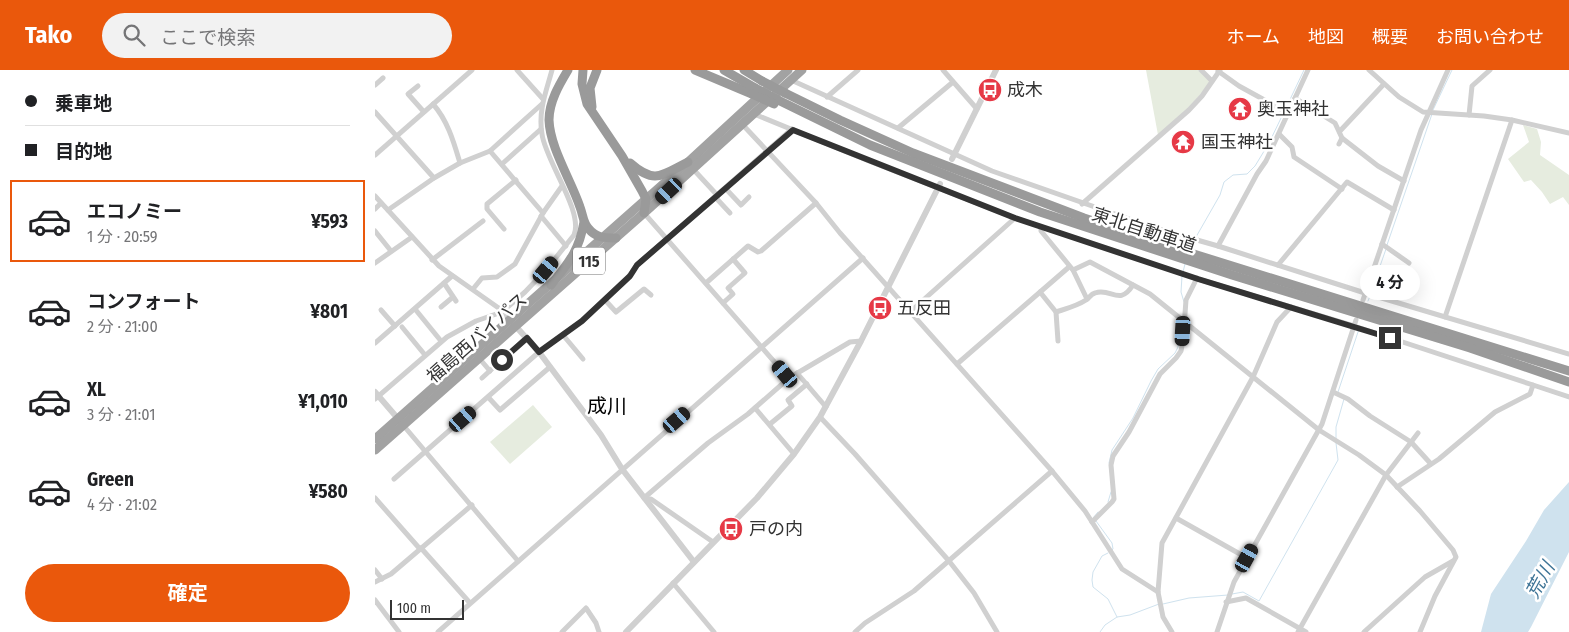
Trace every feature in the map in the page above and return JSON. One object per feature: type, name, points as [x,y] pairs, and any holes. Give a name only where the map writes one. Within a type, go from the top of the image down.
[{"type":"highway","points":[[558,88],[562,70]]},
{"type":"highway","points":[[568,70],[554,97],[550,114],[551,132],[584,222],[594,234],[603,238],[615,238]]},
{"type":"highway","points":[[583,70],[583,91],[587,104],[639,184],[645,199],[644,213]]},
{"type":"highway","points":[[592,112],[590,88],[597,70]]},
{"type":"highway","points":[[695,70],[779,99]]},
{"type":"highway","points":[[724,70],[754,91]]},
{"type":"highway","name":"東北自動車道","points":[[744,70],[762,81],[779,99],[870,145],[1040,212],[1569,371]]},
{"type":"highway","name":"福島西バイパス","points":[[375,450],[401,422],[513,322],[644,213],[785,74],[802,70]]},
{"type":"highway","name":"福島西バイパス","points":[[375,440],[401,422],[479,358],[551,284],[645,199],[691,166],[742,124],[754,113],[785,74]]},
{"type":"highway","name":"東北自動車道","points":[[779,99],[849,124],[954,169],[1183,255]]},
{"type":"highway","points":[[622,156],[640,172],[649,177],[663,175],[691,166]]},
{"type":"highway","points":[[551,284],[569,263],[577,249],[584,222]]},
{"type":"highway","name":"東北自動車道","points":[[1207,262],[1569,382]]},
{"type":"street","points":[[375,155],[472,70]]},
{"type":"street","points":[[517,70],[543,102]]},
{"type":"street","points":[[518,561],[426,451],[376,396],[441,341],[462,328],[501,310],[531,286],[566,246],[576,231],[573,213],[544,145],[541,129],[540,119],[543,102],[552,70]]},
{"type":"street","points":[[827,97],[859,70]]},
{"type":"street","points":[[943,70],[977,109]]},
{"type":"street","points":[[953,157],[997,70]]},
{"type":"street","points":[[1201,70],[1212,81]]},
{"type":"street","points":[[1218,246],[1266,161],[1307,70]]},
{"type":"street","points":[[1369,70],[1399,97],[1423,112],[1469,114],[1513,120],[1569,133]]},
{"type":"street","points":[[1363,300],[1429,112],[1448,70]]},
{"type":"street","points":[[1469,114],[1472,86],[1490,70]]},
{"type":"street","points":[[1082,204],[1189,110],[1202,96],[1219,71],[1239,86],[1288,113]]},
{"type":"street","points":[[785,74],[827,97],[898,128],[953,157],[992,172],[1155,228],[1569,354]]},
{"type":"street","points":[[375,85],[383,78]]},
{"type":"street","points":[[898,128],[953,82]]},
{"type":"street","points":[[1340,131],[1384,84]]},
{"type":"street","points":[[418,86],[409,94],[424,112]]},
{"type":"street","points":[[1295,98],[1335,123],[1342,138],[1378,166],[1404,181]]},
{"type":"street","points":[[387,210],[434,178],[490,150],[543,102]]},
{"type":"street","points":[[433,104],[440,112],[452,138],[460,164]]},
{"type":"street","points":[[375,112],[434,178]]},
{"type":"street","points":[[754,113],[1015,218],[1569,397]]},
{"type":"street","points":[[1445,317],[1513,120]]},
{"type":"street","points":[[742,124],[911,311],[1094,520],[1122,569],[1158,592]]},
{"type":"street","points":[[502,164],[541,129]]},
{"type":"street","points":[[394,479],[539,352],[582,321],[630,276],[637,265],[793,130]]},
{"type":"street","points":[[1279,134],[1292,147],[1294,157],[1342,189]]},
{"type":"street","points":[[1339,144],[1342,138]]},
{"type":"street","points":[[490,150],[516,180],[566,246]]},
{"type":"street","points":[[691,166],[730,213]]},
{"type":"street","points":[[504,229],[487,209],[487,204],[516,180]]},
{"type":"street","points":[[1278,265],[1347,182],[1394,210]]},
{"type":"street","points":[[473,289],[483,278],[497,277],[515,264],[542,215],[562,186]]},
{"type":"street","points":[[626,632],[757,498],[794,454],[820,417],[861,341],[939,186]]},
{"type":"street","points":[[726,189],[741,205],[749,197]]},
{"type":"street","points":[[375,196],[432,260],[501,310],[527,338],[601,435],[622,469],[694,562]]},
{"type":"street","points":[[375,208],[381,203]]},
{"type":"street","points":[[706,283],[748,246],[758,252],[761,251],[815,204]]},
{"type":"street","points":[[644,213],[785,374],[795,374],[807,384],[826,407]]},
{"type":"street","points":[[911,311],[1015,218]]},
{"type":"street","points":[[432,260],[483,221]]},
{"type":"street","points":[[1041,227],[1041,231],[1071,268],[1087,299]]},
{"type":"street","points":[[375,231],[391,251]]},
{"type":"street","points":[[375,262],[412,237]]},
{"type":"street","points":[[1382,244],[1409,263]]},
{"type":"street","points":[[438,632],[863,258]]},
{"type":"street","points":[[723,303],[733,294],[728,288],[745,273],[733,259]]},
{"type":"street","points":[[957,364],[1040,292],[1071,268],[1090,262],[1150,294],[1319,430],[1359,455],[1386,475],[1453,550],[1456,557],[1435,596],[1420,632]]},
{"type":"street","points":[[375,343],[452,276]]},
{"type":"street","points":[[1094,520],[1114,499],[1111,465],[1113,456],[1129,432],[1160,374],[1181,351],[1186,300],[1197,278]]},
{"type":"street","points":[[441,307],[455,299],[444,283]]},
{"type":"street","points":[[1056,312],[1087,299],[1093,293],[1101,292],[1123,296],[1127,294],[1133,285]]},
{"type":"street","points":[[605,300],[616,312],[644,288],[651,296]]},
{"type":"street","points":[[1040,292],[1056,312],[1058,341]]},
{"type":"street","points":[[1171,632],[1163,617],[1158,592],[1162,543],[1253,377],[1277,322],[1291,307]]},
{"type":"street","points":[[415,309],[441,341]]},
{"type":"street","points":[[381,310],[395,326]]},
{"type":"street","points":[[1217,632],[1234,582],[1319,430],[1327,411],[1356,320]]},
{"type":"street","points":[[402,327],[425,355]]},
{"type":"street","points":[[563,335],[583,358]]},
{"type":"street","points":[[482,378],[527,338]]},
{"type":"street","points":[[645,498],[708,443],[755,408],[795,374],[851,342],[861,341]]},
{"type":"street","points":[[479,358],[490,370]]},
{"type":"street","points":[[489,397],[499,410],[550,367]]},
{"type":"street","points":[[770,424],[792,406],[788,400],[807,384]]},
{"type":"street","points":[[1397,488],[1460,442],[1495,412],[1530,394],[1533,385]]},
{"type":"street","points":[[1333,392],[1348,399],[1370,416],[1411,442],[1431,464]]},
{"type":"street","points":[[755,408],[794,454]]},
{"type":"street","points":[[820,417],[949,561],[975,593],[997,632]]},
{"type":"street","points":[[1299,630],[1386,475],[1418,433]]},
{"type":"street","points":[[855,632],[865,623],[914,591],[1052,471]]},
{"type":"street","points":[[375,498],[470,603]]},
{"type":"street","points":[[645,498],[651,499],[713,542]]},
{"type":"street","points":[[375,582],[391,574],[472,505]]},
{"type":"street","points":[[1176,518],[1247,558]]},
{"type":"street","points":[[1364,632],[1425,577],[1453,561]]},
{"type":"street","points":[[375,570],[382,579]]},
{"type":"street","points":[[673,584],[714,632]]},
{"type":"street","points":[[1226,602],[1246,598],[1299,630],[1306,632]]},
{"type":"street","points":[[375,600],[399,632]]},
{"type":"street","points":[[562,632],[586,608],[596,623],[599,632]]},
{"type":"shaded area","points":[[1146,70],[1198,70],[1210,81],[1192,103],[1158,135]]},
{"type":"shaded area","points":[[1523,125],[1537,129],[1541,142],[1540,155],[1569,175],[1569,205],[1563,197],[1550,204],[1531,180],[1524,182],[1508,159],[1529,142]]},
{"type":"shaded area","points":[[533,405],[552,427],[510,464],[490,442]]},
{"type":"water","name":"荒川","points":[[1569,482],[1569,552],[1531,627],[1528,632],[1481,632],[1491,594],[1544,510]]},
{"type":"waterway","points":[[1285,110],[1304,70]]},
{"type":"waterway","points":[[1433,110],[1452,70]]},
{"type":"waterway","points":[[1196,237],[1220,195],[1224,182],[1233,175],[1247,174],[1255,166],[1283,114]]},
{"type":"waterway","points":[[1387,245],[1432,114]]},
{"type":"waterway","points":[[1191,249],[1194,241]]},
{"type":"waterway","points":[[1371,292],[1386,249]]},
{"type":"waterway","points":[[1183,272],[1185,264]]},
{"type":"waterway","points":[[1182,276],[1181,292],[1184,302]]},
{"type":"waterway","points":[[1368,301],[1370,296]]},
{"type":"waterway","points":[[1109,463],[1112,450],[1133,418],[1158,369],[1175,353],[1178,347],[1181,323]]},
{"type":"waterway","points":[[1338,392],[1359,329]]},
{"type":"waterway","points":[[1336,439],[1336,427],[1344,399]]},
{"type":"waterway","points":[[1232,594],[1243,592],[1259,601],[1338,460],[1336,443]]},
{"type":"waterway","points":[[1108,502],[1111,492]]},
{"type":"waterway","points":[[1093,518],[1098,512]]},
{"type":"waterway","points":[[1096,521],[1112,543],[1112,550]]},
{"type":"waterway","points":[[1108,553],[1102,556],[1093,572],[1092,580],[1093,587],[1108,599],[1117,617]]},
{"type":"waterway","points":[[1163,604],[1189,598],[1228,595]]},
{"type":"waterway","points":[[1100,632],[1105,625],[1117,617],[1130,615],[1159,604]]},
{"type":"place","name":"成木","points":[[990,90]]},
{"type":"place","name":"奥玉神社","points":[[1240,109]]},
{"type":"place","name":"国玉神社","points":[[1183,142]]},
{"type":"place","name":"五反田","points":[[880,308]]},
{"type":"place","name":"戸の内","points":[[731,529]]},
{"type":"district","name":"成川","points":[[607,406]]},
{"type":"route","points":[[502,360],[527,338],[539,352],[582,321],[630,276],[637,265],[793,130],[1015,218],[1198,279],[1390,338]]}]
